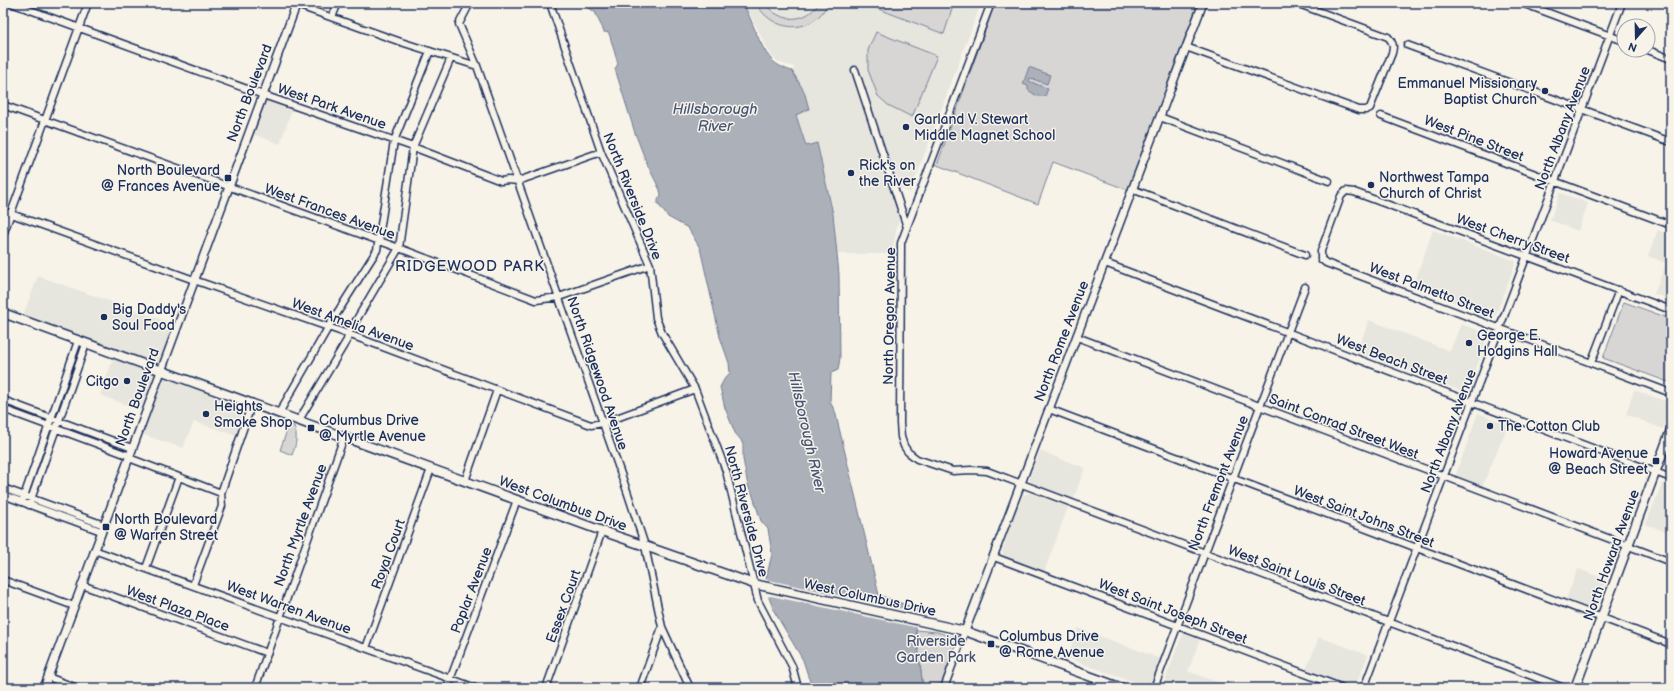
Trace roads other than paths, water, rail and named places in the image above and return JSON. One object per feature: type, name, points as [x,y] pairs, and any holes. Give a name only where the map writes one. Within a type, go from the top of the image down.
[{"type":"main road","name":"West Columbus Drive","points":[[3,313],[602,532],[754,584],[965,631],[1122,688]]},
{"type":"main road","name":"North Howard Avenue","points":[[1575,688],[1671,430]]},
{"type":"street","name":"West Park Avenue","points":[[11,3],[262,95],[413,147],[501,181],[518,181],[601,152]]},
{"type":"street","points":[[3,235],[88,3]]},
{"type":"street","points":[[332,17],[338,3]]},
{"type":"street","name":"North Ridgewood Avenue","points":[[470,3],[460,24],[477,66],[518,181],[645,546],[662,627],[690,688]]},
{"type":"street","name":"North Riverside Drive","points":[[550,3],[601,152],[650,265],[656,318],[662,333],[695,389],[726,471],[758,601],[792,666],[798,688]]},
{"type":"street","name":"North Oregon Avenue","points":[[992,3],[901,243],[900,423],[901,437],[904,446],[908,452],[917,459],[946,470],[987,471],[1021,484]]},
{"type":"street","name":"North Rome Avenue","points":[[944,688],[1203,3]]},
{"type":"street","points":[[1186,47],[1359,110],[1366,110],[1372,106],[1393,46],[1392,41],[1388,37],[1296,3]]},
{"type":"street","points":[[1522,3],[1616,38]]},
{"type":"street","name":"North Albany Avenue","points":[[1364,688],[1622,3]]},
{"type":"street","points":[[295,4],[477,66]]},
{"type":"street","name":"North Boulevard","points":[[44,688],[295,4]]},
{"type":"street","points":[[1407,45],[1582,108],[1671,142]]},
{"type":"street","points":[[279,413],[328,328],[377,250],[394,141],[430,51]]},
{"type":"street","points":[[1656,53],[1671,58]]},
{"type":"street","points":[[299,420],[347,340],[348,334],[399,248],[413,147],[451,58]]},
{"type":"street","points":[[855,70],[907,226]]},
{"type":"street","name":"West Frances Avenue","points":[[3,105],[228,188],[399,248],[536,300],[559,297],[650,265]]},
{"type":"street","name":"West Pine Street","points":[[1381,116],[1671,225]]},
{"type":"street","points":[[1160,117],[1329,181]]},
{"type":"street","points":[[1132,189],[1306,255]]},
{"type":"street","name":"West Cherry Street","points":[[1321,258],[1321,251],[1341,196],[1346,191],[1354,192],[1671,310]]},
{"type":"street","name":"West Amelia Avenue","points":[[3,210],[194,280],[348,334],[591,424],[603,423],[695,389]]},
{"type":"street","name":"West Palmetto Street","points":[[1321,258],[1326,263],[1671,393]]},
{"type":"street","name":"West Beach Street","points":[[1104,263],[1671,478]]},
{"type":"street","name":"North Fremont Avenue","points":[[1154,688],[1305,287]]},
{"type":"street","points":[[1591,363],[1619,290]]},
{"type":"street","name":"Saint Conrad Street West","points":[[1077,337],[1671,562]]},
{"type":"street","points":[[22,502],[50,418],[82,342]]},
{"type":"street","points":[[29,505],[58,421],[82,342]]},
{"type":"street","points":[[465,481],[497,390]]},
{"type":"street","points":[[3,400],[132,448]]},
{"type":"street","points":[[193,585],[222,506],[221,493],[252,404]]},
{"type":"street","points":[[3,408],[221,493]]},
{"type":"street","name":"West Saint Johns Street","points":[[1049,409],[1671,644]]},
{"type":"street","name":"North Myrtle Avenue","points":[[254,688],[344,437]]},
{"type":"street","name":"Royal Court","points":[[366,648],[431,469]]},
{"type":"street","points":[[146,568],[179,477]]},
{"type":"street","name":"West Saint Louis Street","points":[[1021,484],[1564,688]]},
{"type":"street","points":[[3,488],[24,495],[102,528]]},
{"type":"street","points":[[3,495],[29,505],[102,528]]},
{"type":"street","name":"Poplar Avenue","points":[[447,688],[517,500]]},
{"type":"street","name":"Essex Court","points":[[546,688],[602,532]]},
{"type":"street","name":"West Warren Avenue","points":[[94,550],[476,688]]},
{"type":"street","name":"West Saint Joseph Street","points":[[994,557],[1343,688]]},
{"type":"street","points":[[3,580],[74,606]]},
{"type":"street","name":"West Plaza Place","points":[[82,585],[267,653]]},
{"type":"street","points":[[640,688],[662,627]]},
{"type":"street","points":[[48,677],[78,688]]},
{"type":"water","name":"Hillsborough River","points":[[581,3],[743,3],[759,40],[767,54],[775,63],[792,71],[804,91],[809,109],[796,115],[806,146],[817,143],[833,214],[839,274],[840,358],[838,370],[831,373],[830,402],[835,411],[879,595],[920,610],[916,630],[923,688],[812,688],[803,660],[774,611],[768,595],[766,579],[772,554],[768,529],[761,521],[752,493],[748,486],[743,459],[743,445],[735,433],[725,408],[720,387],[730,373],[729,363],[720,337],[700,248],[688,228],[668,217],[658,204],[658,200],[661,195],[660,190],[647,164],[635,133],[615,69],[618,64],[609,33],[604,32],[595,12]]},
{"type":"water","points":[[1029,67],[1050,75],[1047,84],[1030,78],[1029,81],[1048,89],[1045,96],[1037,96],[1028,90],[1028,86],[1023,84]]},
{"type":"place","name":"Emmanuel Missionary Baptist Church","points":[[1545,91]]},
{"type":"place","name":"Garland V. Stewart Middle Magnet School","points":[[906,127]]},
{"type":"place","name":"Rick's on the River","points":[[851,173]]},
{"type":"place","name":"North Boulevard @ Frances Avenue","points":[[228,178]]},
{"type":"place","name":"Northwest Tampa Church of Christ","points":[[1371,185]]},
{"type":"place","name":"Big Daddy's Soul Food","points":[[104,317]]},
{"type":"place","name":"George E. Hodgins Hall","points":[[1469,343]]},
{"type":"place","name":"Citgo","points":[[127,381]]},
{"type":"place","name":"Heights Smoke Shop","points":[[206,414]]},
{"type":"place","name":"The Cotton Club","points":[[1490,426]]},
{"type":"place","name":"Columbus Drive @ Myrtle Avenue","points":[[311,428]]},
{"type":"place","name":"Howard Avenue @ Beach Street","points":[[1656,461]]},
{"type":"place","name":"North Boulevard @ Warren Street","points":[[106,527]]},
{"type":"place","name":"Columbus Drive @ Rome Avenue","points":[[991,644]]},
{"type":"district","name":"RIDGEWOOD PARK","points":[[470,266]]},
{"type":"park label","name":"Riverside Garden Park","points":[[936,650]]}]
